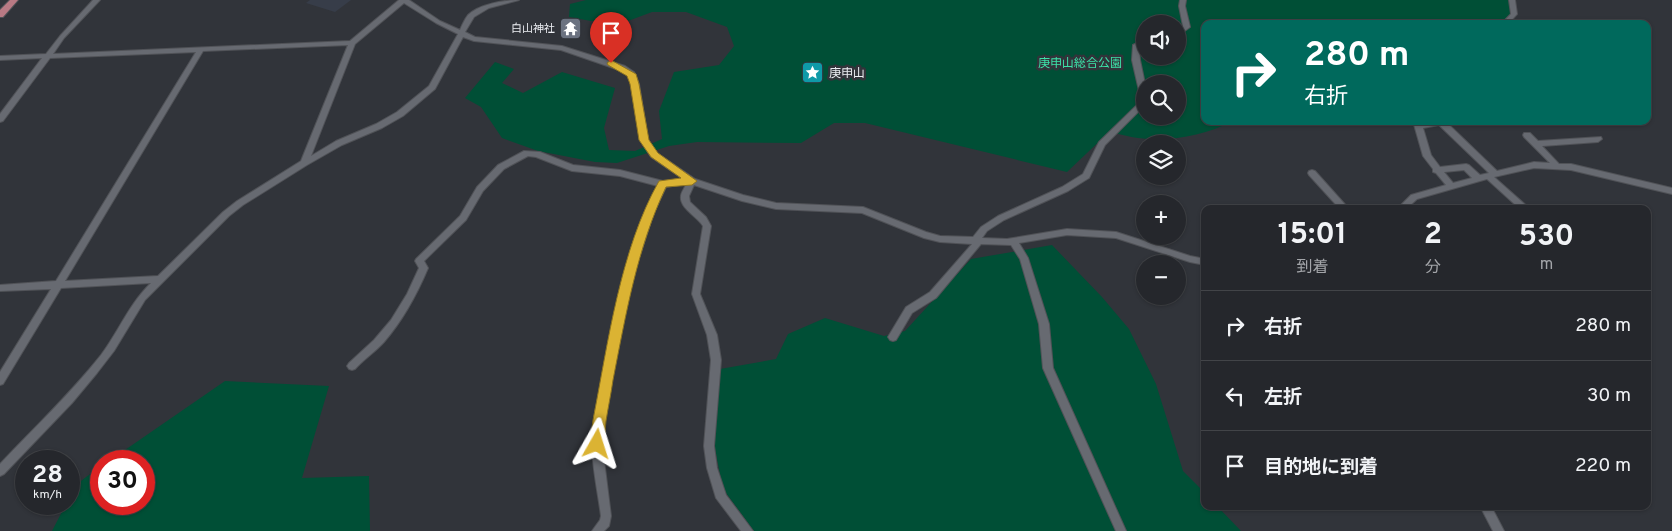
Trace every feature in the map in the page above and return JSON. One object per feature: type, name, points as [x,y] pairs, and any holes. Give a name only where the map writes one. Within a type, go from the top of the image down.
[{"type":"main road","points":[[0,16],[14,0]]},
{"type":"street","points":[[0,119],[62,37],[97,0]]},
{"type":"street","points":[[304,163],[352,43],[404,0],[438,22],[474,39],[506,44],[562,48],[622,68],[631,74],[635,84],[644,140],[654,155],[692,181],[742,198],[776,206],[863,210],[924,235],[940,239],[1014,240],[1067,232],[1116,235],[1201,261]]},
{"type":"street","points":[[0,471],[96,367],[122,331],[134,308],[159,279],[183,259],[233,208],[304,163],[340,143],[380,126],[416,102],[432,87],[471,16],[479,10],[516,0]]},
{"type":"street","points":[[1183,0],[1184,15]]},
{"type":"street","points":[[1508,20],[1514,14],[1512,0]]},
{"type":"street","points":[[0,58],[352,43]]},
{"type":"street","points":[[0,381],[201,49]]},
{"type":"street","points":[[893,337],[909,310],[933,296],[977,241],[984,229],[1001,218],[1072,186],[1086,176],[1102,144],[1141,105],[1144,95],[1137,65]]},
{"type":"street","points":[[1418,125],[1427,156],[1436,170],[1451,186]]},
{"type":"street","points":[[1444,125],[1522,205]]},
{"type":"street","points":[[1527,135],[1557,166]]},
{"type":"street","points":[[1537,144],[1598,139]]},
{"type":"street","points":[[352,366],[380,340],[399,315],[414,290],[424,268],[418,261],[463,218],[480,189],[500,168],[527,153],[537,154],[572,168],[620,173],[663,184],[692,181]]},
{"type":"street","points":[[1405,205],[1414,197],[1478,178],[1534,165],[1571,167],[1672,191]]},
{"type":"street","points":[[1436,170],[1466,167],[1478,178]]},
{"type":"street","points":[[1312,173],[1341,205]]},
{"type":"street","points":[[692,181],[685,196],[686,203],[703,219],[707,226],[696,294],[712,335],[716,360],[709,446],[712,468],[721,498],[748,531]]},
{"type":"street","points":[[597,531],[606,516],[597,444],[601,412],[633,256],[651,208],[663,184]]},
{"type":"street","points":[[1014,240],[1024,258],[1044,324],[1048,368],[1121,530]]},
{"type":"street","points":[[0,288],[159,279]]},
{"type":"street","points":[[1487,510],[1498,531]]},
{"type":"shaded area","points":[[310,0],[351,0],[335,12],[306,3]]},
{"type":"green space","name":"庚申山総合公園","points":[[586,0],[1510,0],[1512,14],[1506,20],[1201,20],[1201,125],[1224,125],[1186,137],[1186,135],[1136,135],[1136,137],[1107,134],[1067,172],[865,123],[834,123],[801,143],[697,142],[669,146],[617,163],[595,162],[538,151],[502,138],[481,107],[465,98],[495,62],[514,69],[502,83],[523,93],[562,72],[615,88],[604,128],[609,150],[635,151],[662,139],[659,111],[674,72],[719,65],[734,46],[727,27],[686,12],[652,12],[628,21],[591,21],[569,17],[570,4]]},
{"type":"green space","points":[[1052,245],[1102,297],[1129,329],[1156,384],[1183,471],[1201,489],[1201,510],[1221,510],[1241,531],[754,531],[723,489],[714,444],[720,369],[776,359],[788,334],[825,318],[884,336],[905,331],[971,259]]},
{"type":"green space","points":[[225,381],[329,386],[302,478],[369,476],[370,531],[52,531],[60,515],[80,515],[80,482],[90,475],[90,515],[155,515],[155,450],[125,450]]},
{"type":"place","name":"白山神社","points":[[571,28]]},
{"type":"place","name":"庚申山","points":[[813,73]]},
{"type":"route","points":[[597,444],[599,420],[633,256],[651,208],[663,184],[692,181],[654,155],[644,140],[635,84],[631,74],[611,63]]}]
